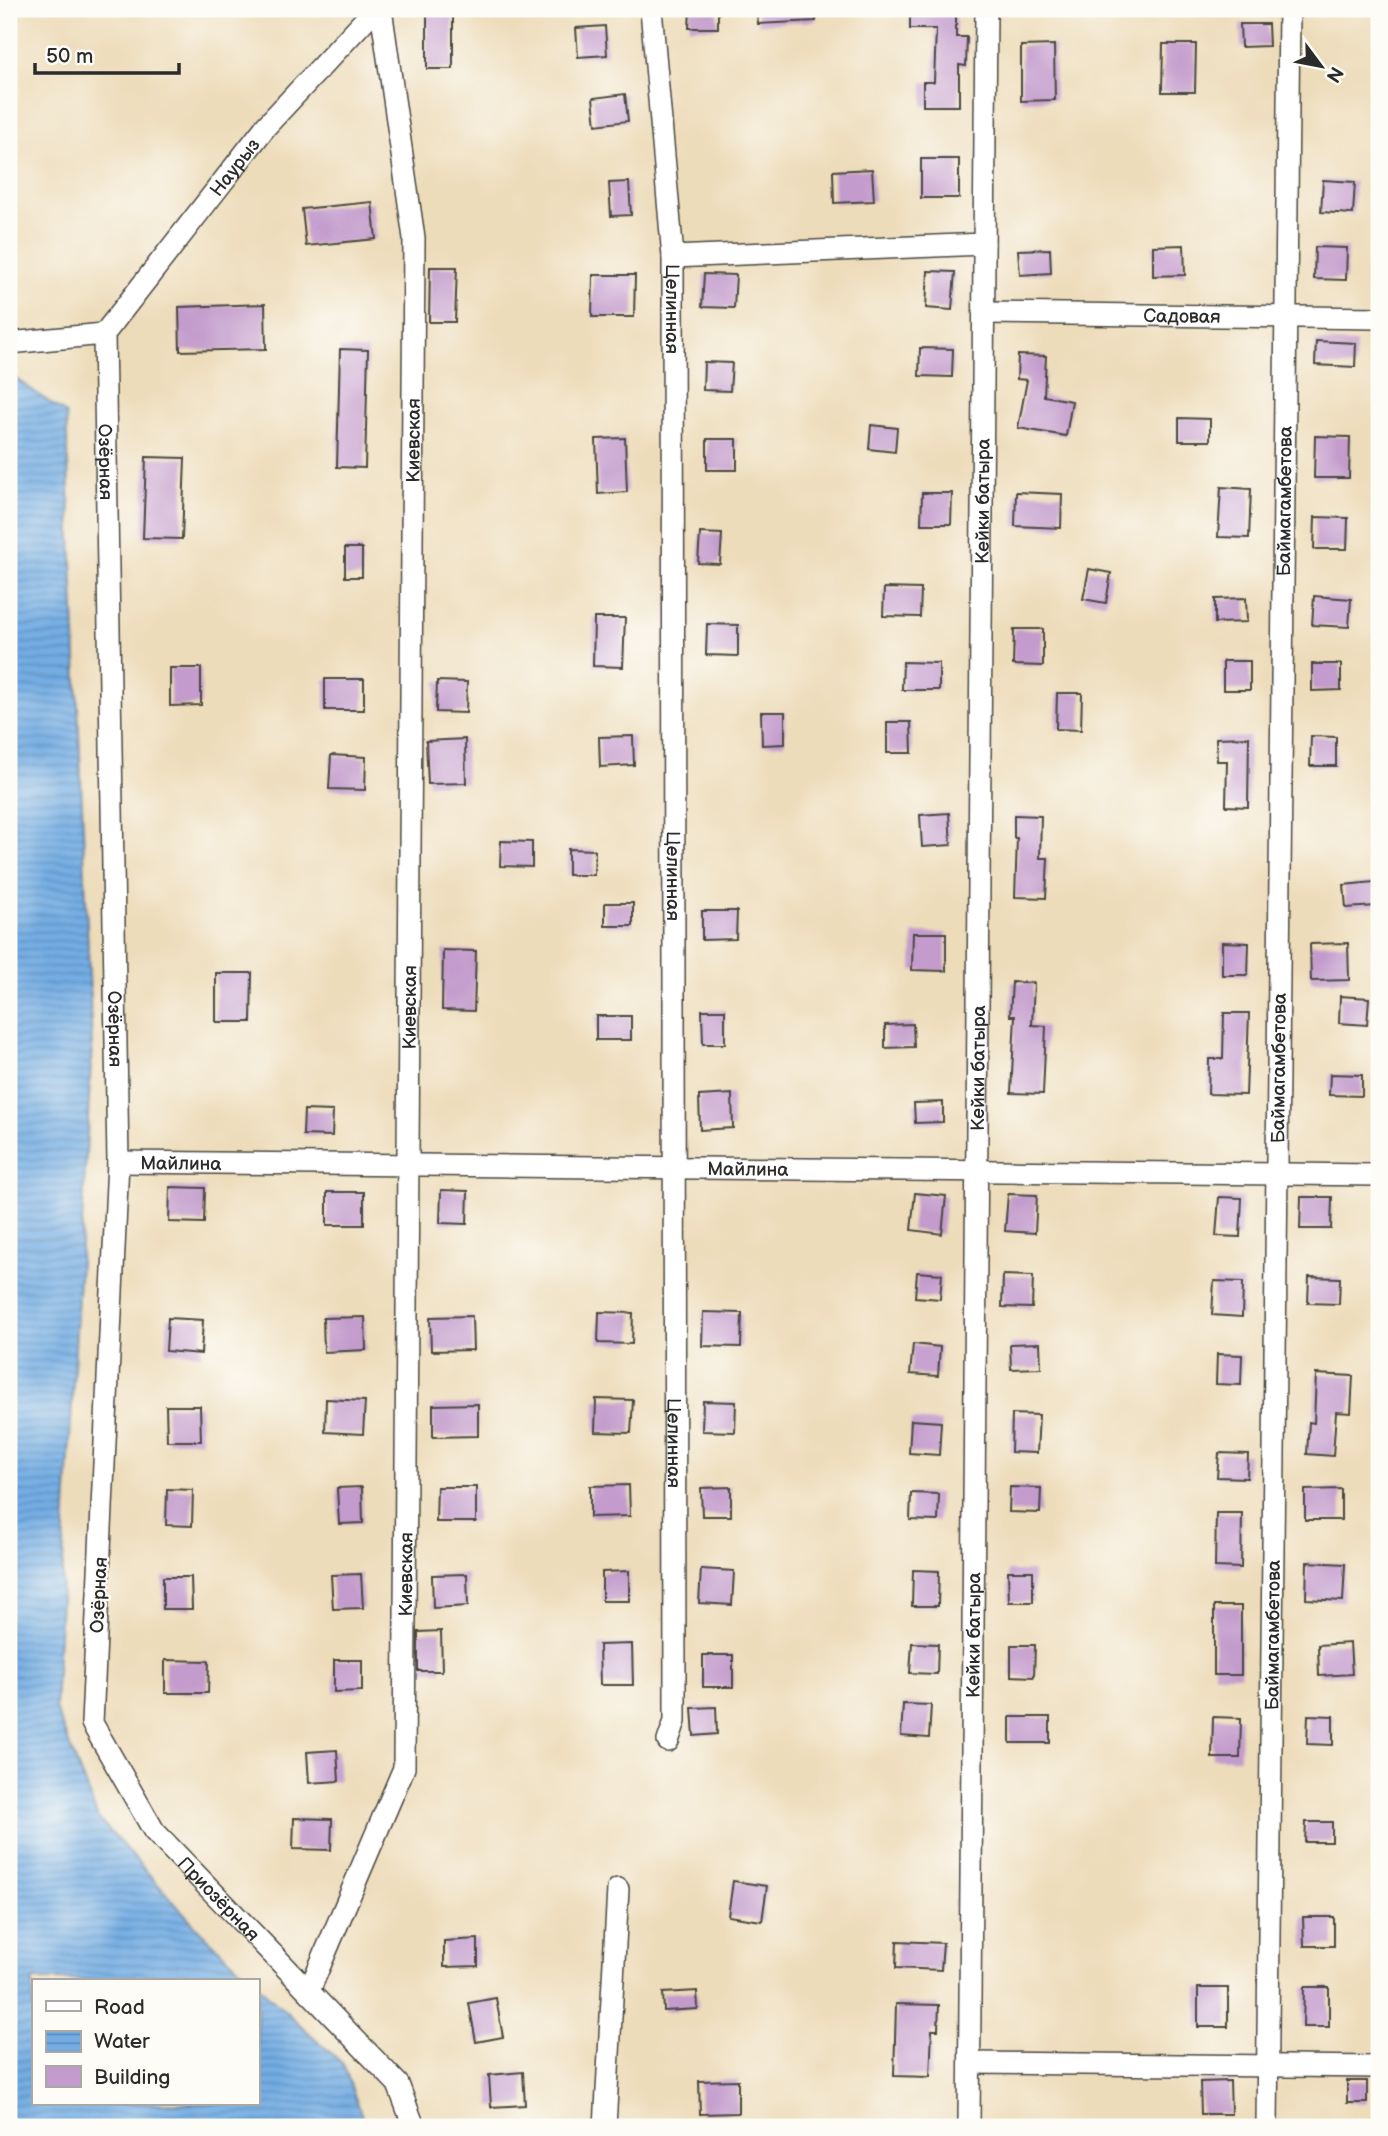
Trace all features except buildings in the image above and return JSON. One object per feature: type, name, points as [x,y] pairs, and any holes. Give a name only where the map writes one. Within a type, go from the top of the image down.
[{"type":"street","name":"Наурыз","points":[[104,334],[267,125],[375,9]]},
{"type":"street","name":"Киевская","points":[[309,1991],[404,1768],[414,238],[381,9]]},
{"type":"street","name":"Целинная","points":[[651,9],[673,257],[675,1721],[668,1741]]},
{"type":"street","name":"Кейки батыра","points":[[969,2127],[986,9]]},
{"type":"street","name":"Баймагамбетова","points":[[1267,2127],[1289,9]]},
{"type":"street","points":[[673,257],[984,244]]},
{"type":"street","name":"Садовая","points":[[984,313],[1379,318]]},
{"type":"street","points":[[9,343],[104,334]]},
{"type":"street","name":"Озёрная","points":[[92,1723],[118,1162],[104,334]]},
{"type":"street","name":"Майлина","points":[[118,1162],[1379,1175]]},
{"type":"street","name":"Приозёрная","points":[[92,1723],[154,1831],[398,2084],[414,2127]]},
{"type":"street","points":[[605,2127],[618,1889]]},
{"type":"street","points":[[970,2063],[1379,2067]]},
{"type":"water","points":[[9,374],[66,414],[92,1046],[55,1708],[98,1818],[200,1931],[251,1979],[32,1979],[32,2104],[259,2104],[259,1987],[343,2064],[366,2127],[9,2127]]}]
